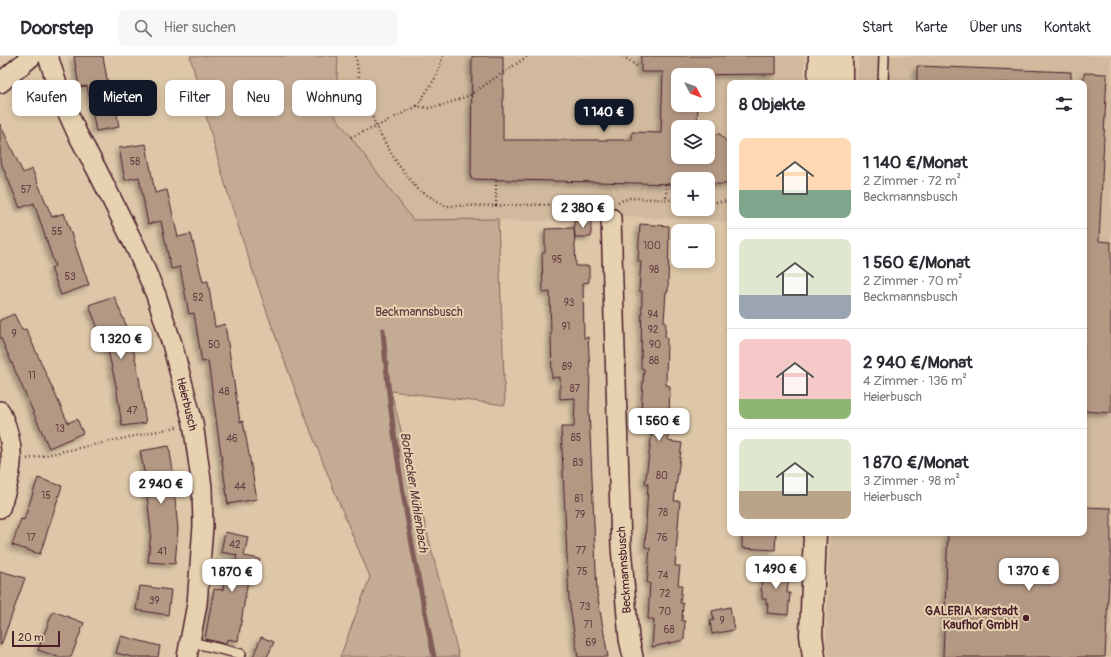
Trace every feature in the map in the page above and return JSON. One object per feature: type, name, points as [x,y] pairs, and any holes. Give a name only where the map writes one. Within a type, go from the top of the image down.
[{"type":"street","points":[[0,83],[22,62],[32,56]]},
{"type":"street","name":"Heierbusch","points":[[48,56],[62,100],[74,127],[137,250],[156,295],[172,344],[193,423],[200,465],[203,526],[201,568],[189,649]]},
{"type":"street","points":[[819,80],[820,56]]},
{"type":"street","points":[[841,56],[841,80]]},
{"type":"street","name":"Beckmannsbusch","points":[[610,208],[621,547],[629,639],[633,657]]},
{"type":"street","points":[[0,411],[8,428],[12,446],[11,462],[0,508]]},
{"type":"street","points":[[814,657],[811,635],[815,536]]},
{"type":"lane","points":[[883,80],[884,56]]},
{"type":"lane","points":[[189,649],[241,654]]},
{"type":"path","points":[[356,56],[359,79],[376,127],[397,163],[417,189],[446,206],[610,208],[630,198],[671,199]]},
{"type":"path","points":[[351,137],[376,127],[417,106],[436,77],[442,56]]},
{"type":"path","points":[[417,106],[428,108],[444,105],[470,95],[528,56]]},
{"type":"path","points":[[623,56],[638,66]]},
{"type":"path","points":[[496,180],[496,206]]},
{"type":"path","points":[[666,184],[666,198]]},
{"type":"path","points":[[715,202],[727,201]]},
{"type":"path","points":[[11,462],[193,423]]},
{"type":"shaded area","points":[[338,56],[805,56],[804,80],[727,80],[727,222],[606,215],[606,221],[413,220],[335,116],[376,116],[376,80],[337,80]]},
{"type":"shaded area","points":[[859,56],[1111,56],[1111,657],[829,657],[826,643],[830,536],[1087,536],[1087,80],[857,80]]},
{"type":"green space","name":"Beckmannsbusch","points":[[190,56],[338,56],[337,80],[292,80],[292,116],[335,116],[413,220],[498,219],[505,405],[391,391],[459,657],[340,657],[370,577],[315,441],[280,349],[227,191],[206,116],[225,116],[225,80],[196,80]]},
{"type":"building","points":[[74,56],[103,56],[107,80],[89,80],[89,96],[87,86],[81,87],[81,80],[78,80]]},
{"type":"building","points":[[472,56],[503,56],[503,140],[632,140],[632,132],[661,133],[663,72],[641,72],[641,56],[776,56],[776,74],[715,75],[715,68],[671,68],[671,112],[698,112],[697,120],[671,120],[671,164],[715,164],[715,134],[720,134],[727,142],[727,184],[715,184],[715,172],[671,172],[671,184],[471,179]]},
{"type":"building","points":[[917,66],[1071,72],[1071,80],[917,80]]},
{"type":"building","points":[[1084,73],[1107,74],[1099,241],[1111,242],[1111,413],[1087,411],[1087,80],[1084,80]]},
{"type":"building","points":[[93,116],[117,116],[119,127],[96,131]]},
{"type":"building","points":[[0,124],[23,173],[32,169],[52,217],[64,213],[89,285],[61,295],[51,268],[55,266],[34,203],[20,208],[0,160]]},
{"type":"building","points":[[146,144],[155,193],[167,190],[178,237],[191,234],[203,282],[208,281],[215,327],[225,324],[240,422],[243,421],[257,499],[228,504],[208,361],[202,362],[194,313],[189,314],[180,267],[171,269],[161,221],[148,224],[139,177],[125,180],[119,148]]},
{"type":"building","points":[[591,220],[591,237],[575,237],[574,221]]},
{"type":"building","points":[[640,224],[669,226],[668,292],[666,292],[664,322],[666,322],[665,337],[667,337],[666,385],[670,386],[668,441],[682,443],[674,501],[680,501],[675,566],[680,566],[678,585],[682,585],[680,603],[683,603],[682,621],[685,621],[684,640],[652,647],[654,619],[648,619],[650,583],[647,583],[650,548],[645,547],[648,484],[645,484],[653,424],[640,423],[644,369],[641,368],[642,291],[639,291],[641,261],[638,261]]},
{"type":"building","points":[[574,228],[576,266],[589,266],[589,282],[583,283],[584,338],[588,337],[590,372],[589,409],[597,593],[608,657],[578,657],[569,600],[561,427],[574,427],[575,398],[560,399],[560,377],[552,378],[550,292],[543,293],[542,253],[545,253],[545,229]]},
{"type":"building","points":[[114,296],[130,335],[138,371],[146,423],[122,426],[116,385],[104,333],[100,334],[89,305]]},
{"type":"building","points":[[14,314],[22,330],[26,329],[68,423],[77,419],[83,433],[49,448],[0,336],[0,320]]},
{"type":"building","points":[[169,446],[173,471],[178,529],[175,564],[148,562],[151,532],[145,476],[140,451]]},
{"type":"building","points":[[38,478],[62,486],[40,554],[12,545],[21,519],[24,520]]},
{"type":"building","name":"GALERIA Karstadt Kaufhof GmbH","points":[[1087,507],[1111,508],[1111,579],[1109,579],[1105,657],[943,657],[948,536],[1087,536]]},
{"type":"building","points":[[225,532],[248,537],[244,556],[260,559],[255,581],[248,580],[238,641],[227,639],[226,644],[205,639],[214,589],[223,590],[224,581],[231,584],[237,555],[221,552]]},
{"type":"building","points":[[742,536],[776,536],[775,550],[742,548]]},
{"type":"building","points":[[764,564],[781,566],[780,573],[789,574],[787,593],[790,593],[788,615],[767,613],[768,604],[766,604],[766,599],[762,599],[761,591]]},
{"type":"building","points":[[0,571],[25,578],[1,645],[0,645]]},
{"type":"building","points":[[140,586],[171,590],[168,615],[136,610]]},
{"type":"building","points":[[730,607],[734,630],[712,634],[710,621],[714,620],[712,611]]},
{"type":"building","points":[[53,611],[84,623],[71,657],[58,657],[38,650]]},
{"type":"building","points":[[121,636],[160,646],[158,657],[132,657],[116,653]]},
{"type":"building","points":[[261,637],[274,642],[267,657],[253,657]]},
{"type":"waterway","name":"Borbecker Mühlenbach","points":[[383,330],[391,412],[403,494],[434,657]]},
{"type":"place","name":"GALERIA Karstadt Kaufhof GmbH","points":[[1026,618]]}]
